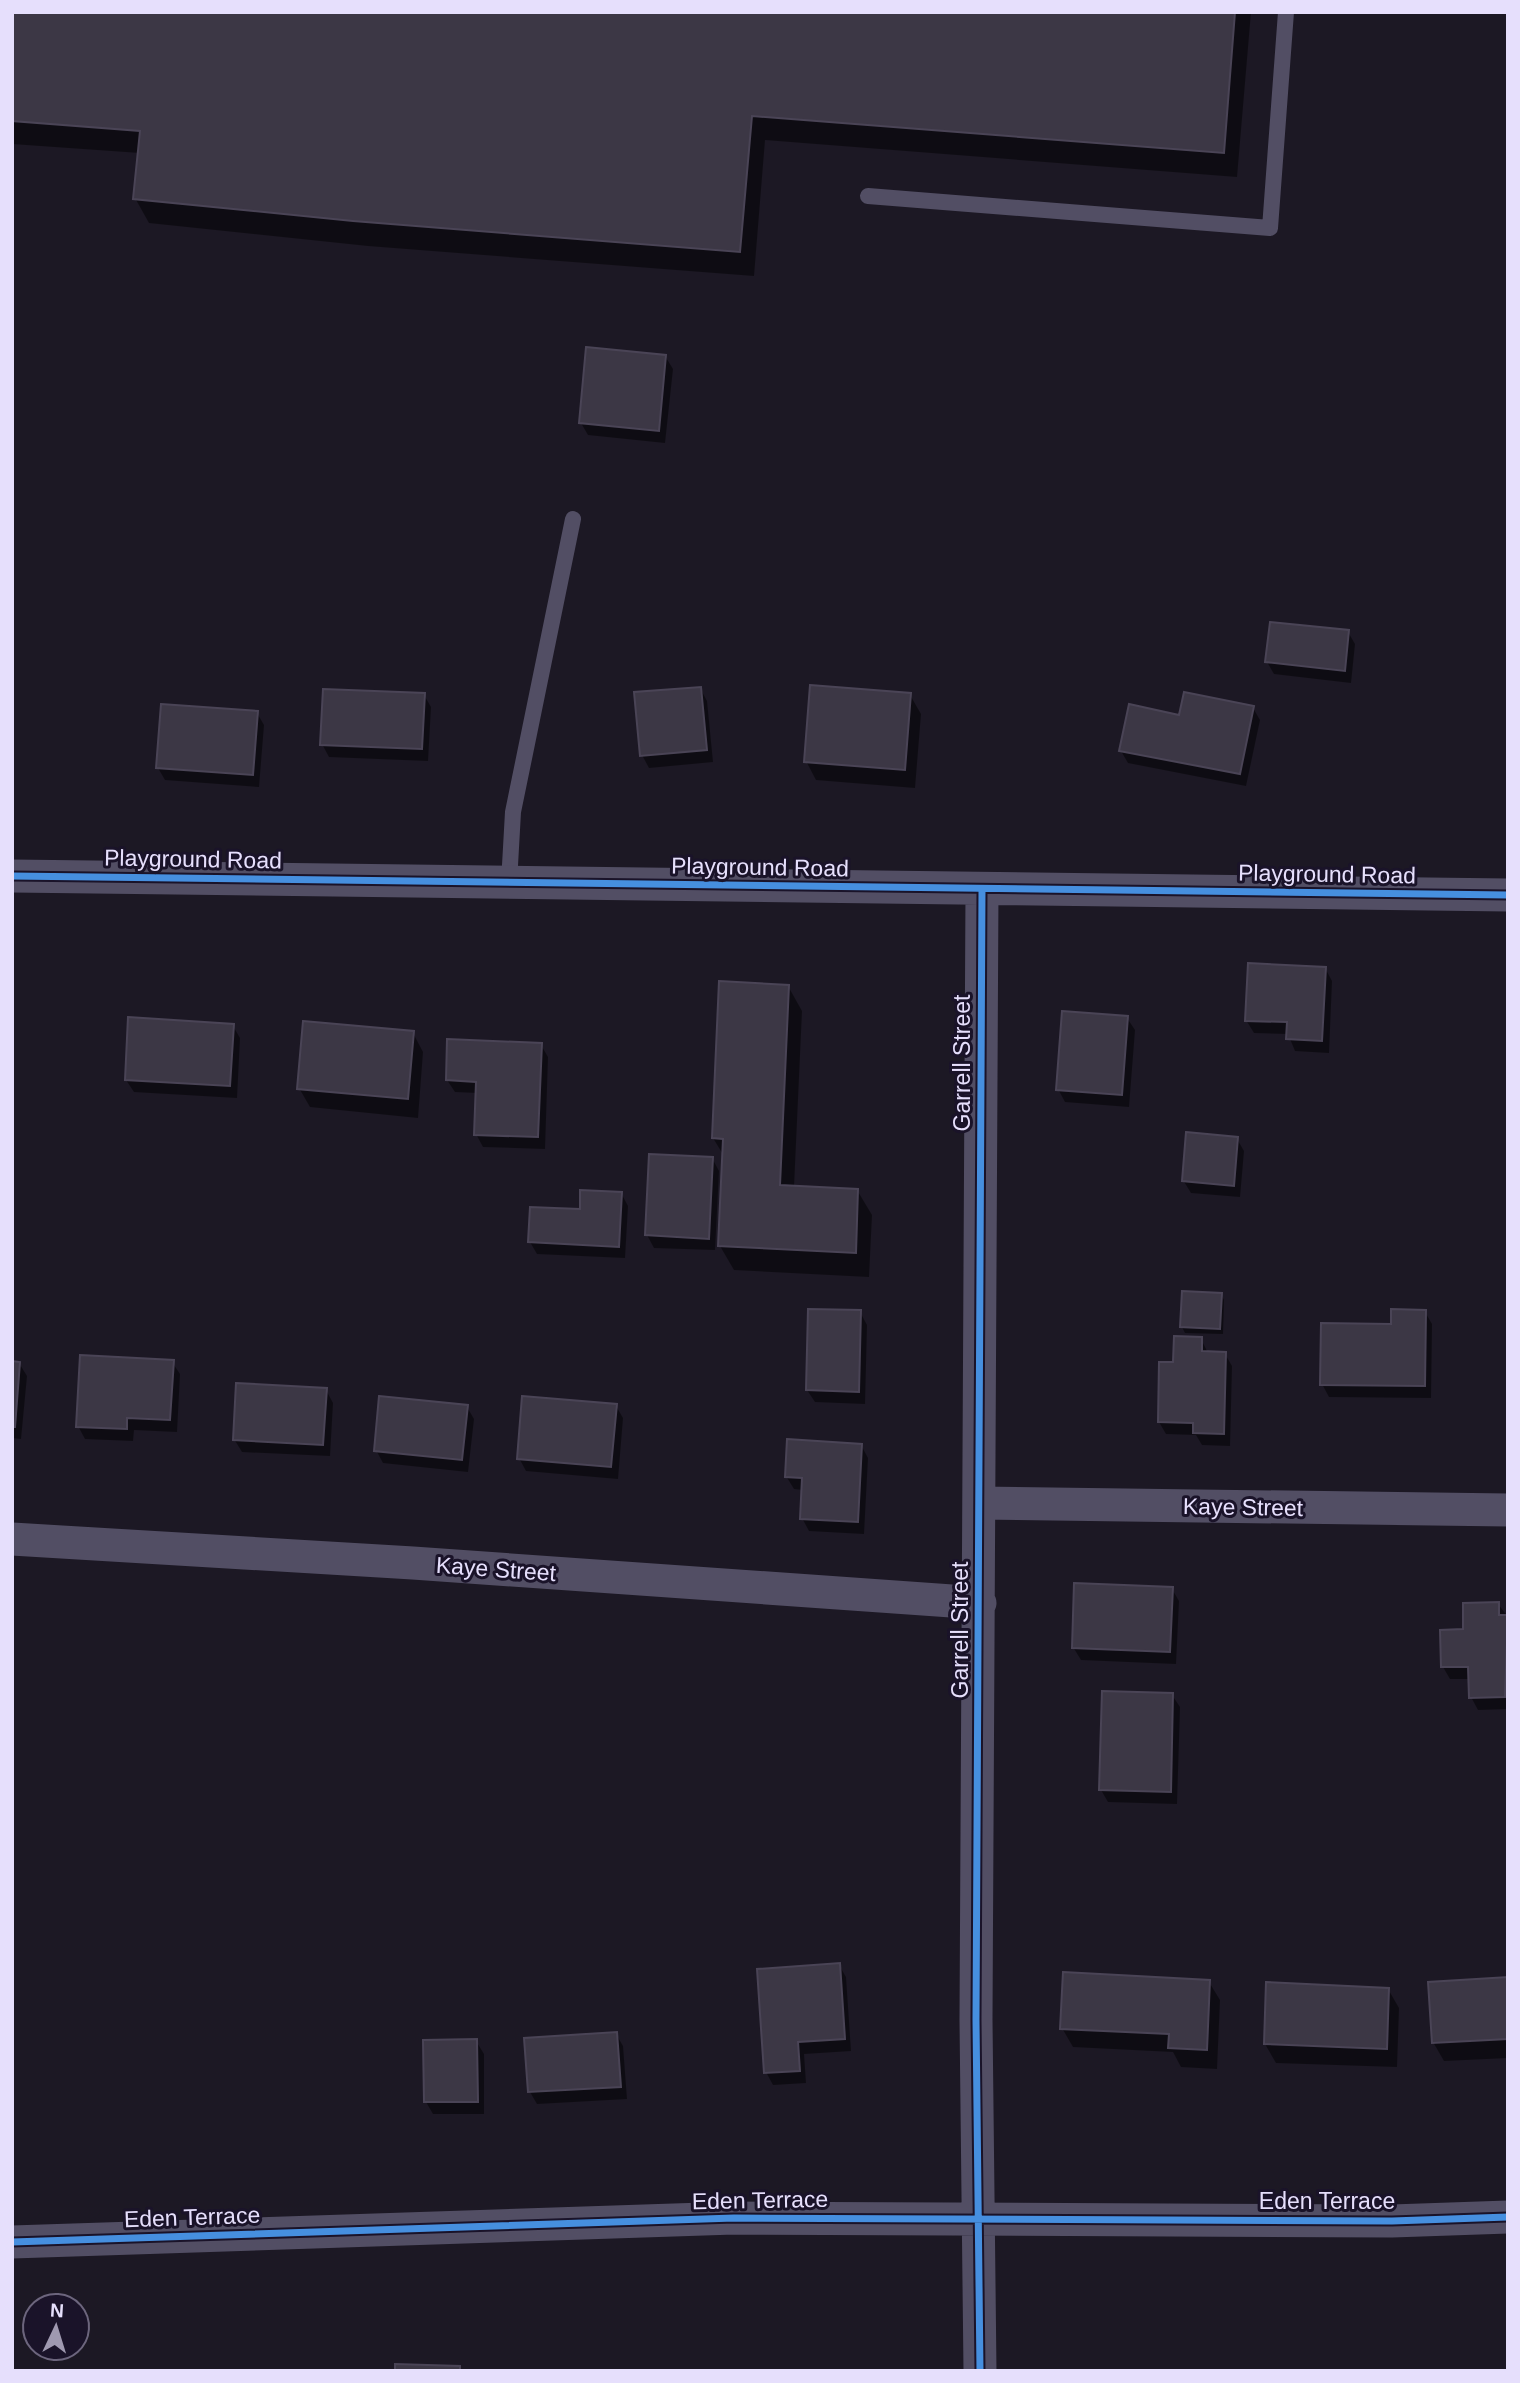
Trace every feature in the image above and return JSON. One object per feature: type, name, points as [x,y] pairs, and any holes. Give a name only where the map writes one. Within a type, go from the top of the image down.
[{"type":"street","name":"Playground Road","points":[[12,876],[1508,895]]},
{"type":"street","name":"Garrell Street","points":[[980,2371],[976,2020],[982,890]]},
{"type":"street","name":"Kaye Street","points":[[979,1503],[1508,1510]]},
{"type":"street","name":"Kaye Street","points":[[12,1539],[414,1563],[980,1603]]},
{"type":"street","name":"Eden Terrace","points":[[12,2242],[734,2218],[1392,2221],[1508,2217]]},
{"type":"lane","points":[[868,196],[1270,228],[1286,12]]},
{"type":"lane","points":[[509,883],[513,812],[573,519]]},
{"type":"building","points":[[12,12],[1235,12],[1224,153],[752,116],[740,252],[353,221],[133,199],[140,131],[12,121]]},
{"type":"building","points":[[586,347],[666,355],[659,431],[579,423]]},
{"type":"building","points":[[1270,622],[1349,630],[1345,671],[1265,662]]},
{"type":"building","points":[[810,685],[911,693],[905,770],[804,762]]},
{"type":"building","points":[[701,687],[707,750],[640,756],[634,692]]},
{"type":"building","points":[[323,689],[425,693],[422,749],[320,745]]},
{"type":"building","points":[[1184,692],[1254,706],[1240,774],[1119,751],[1129,704],[1179,715]]},
{"type":"building","points":[[161,704],[258,711],[253,775],[156,768]]},
{"type":"building","points":[[1248,963],[1326,967],[1322,1041],[1286,1039],[1287,1022],[1245,1021]]},
{"type":"building","points":[[719,981],[789,985],[780,1185],[858,1189],[856,1253],[718,1246],[723,1139],[712,1138]]},
{"type":"building","points":[[1062,1011],[1128,1016],[1122,1095],[1056,1090]]},
{"type":"building","points":[[128,1017],[234,1024],[230,1086],[125,1080]]},
{"type":"building","points":[[303,1021],[414,1031],[408,1099],[297,1089]]},
{"type":"building","points":[[447,1039],[542,1043],[538,1137],[474,1135],[476,1082],[446,1080]]},
{"type":"building","points":[[1186,1132],[1238,1137],[1234,1186],[1182,1181]]},
{"type":"building","points":[[649,1154],[713,1157],[709,1239],[645,1235]]},
{"type":"building","points":[[580,1190],[622,1192],[619,1247],[528,1242],[530,1207],[580,1209]]},
{"type":"building","points":[[1182,1291],[1222,1293],[1220,1329],[1180,1327]]},
{"type":"building","points":[[808,1309],[861,1310],[859,1392],[806,1390]]},
{"type":"building","points":[[1391,1309],[1426,1310],[1425,1386],[1320,1385],[1321,1323],[1391,1324]]},
{"type":"building","points":[[1174,1336],[1202,1337],[1202,1351],[1226,1352],[1224,1434],[1193,1433],[1193,1423],[1158,1422],[1159,1362],[1173,1362]]},
{"type":"building","points":[[80,1355],[174,1360],[170,1420],[127,1418],[127,1429],[76,1427]]},
{"type":"building","points":[[12,1361],[20,1362],[15,1427],[12,1427]]},
{"type":"building","points":[[236,1383],[327,1388],[323,1445],[233,1440]]},
{"type":"building","points":[[379,1396],[468,1405],[462,1460],[374,1451]]},
{"type":"building","points":[[522,1396],[617,1404],[611,1467],[517,1459]]},
{"type":"building","points":[[787,1439],[862,1444],[858,1522],[800,1519],[802,1478],[785,1477]]},
{"type":"building","points":[[1074,1583],[1173,1587],[1170,1652],[1072,1648]]},
{"type":"building","points":[[1499,1602],[1499,1615],[1508,1615],[1505,1697],[1469,1698],[1468,1667],[1441,1667],[1440,1630],[1463,1629],[1463,1603]]},
{"type":"building","points":[[1102,1691],[1173,1693],[1171,1792],[1099,1790]]},
{"type":"building","points":[[840,1963],[845,2039],[798,2042],[800,2071],[764,2073],[757,1969]]},
{"type":"building","points":[[1063,1972],[1210,1980],[1207,2050],[1168,2048],[1169,2034],[1060,2029]]},
{"type":"building","points":[[1508,1977],[1508,2039],[1432,2043],[1428,1982]]},
{"type":"building","points":[[1266,1982],[1389,1988],[1387,2049],[1264,2044]]},
{"type":"building","points":[[617,2032],[621,2087],[528,2092],[524,2038]]},
{"type":"building","points":[[477,2039],[478,2102],[424,2102],[423,2040]]},
{"type":"building","points":[[395,2364],[460,2366],[460,2371],[395,2371]]},
{"type":"cycle path","points":[[12,876],[1508,895]]},
{"type":"cycle path","points":[[980,2371],[976,2020],[982,890]]},
{"type":"cycle path","points":[[12,2242],[734,2218],[1392,2221],[1508,2217]]}]
